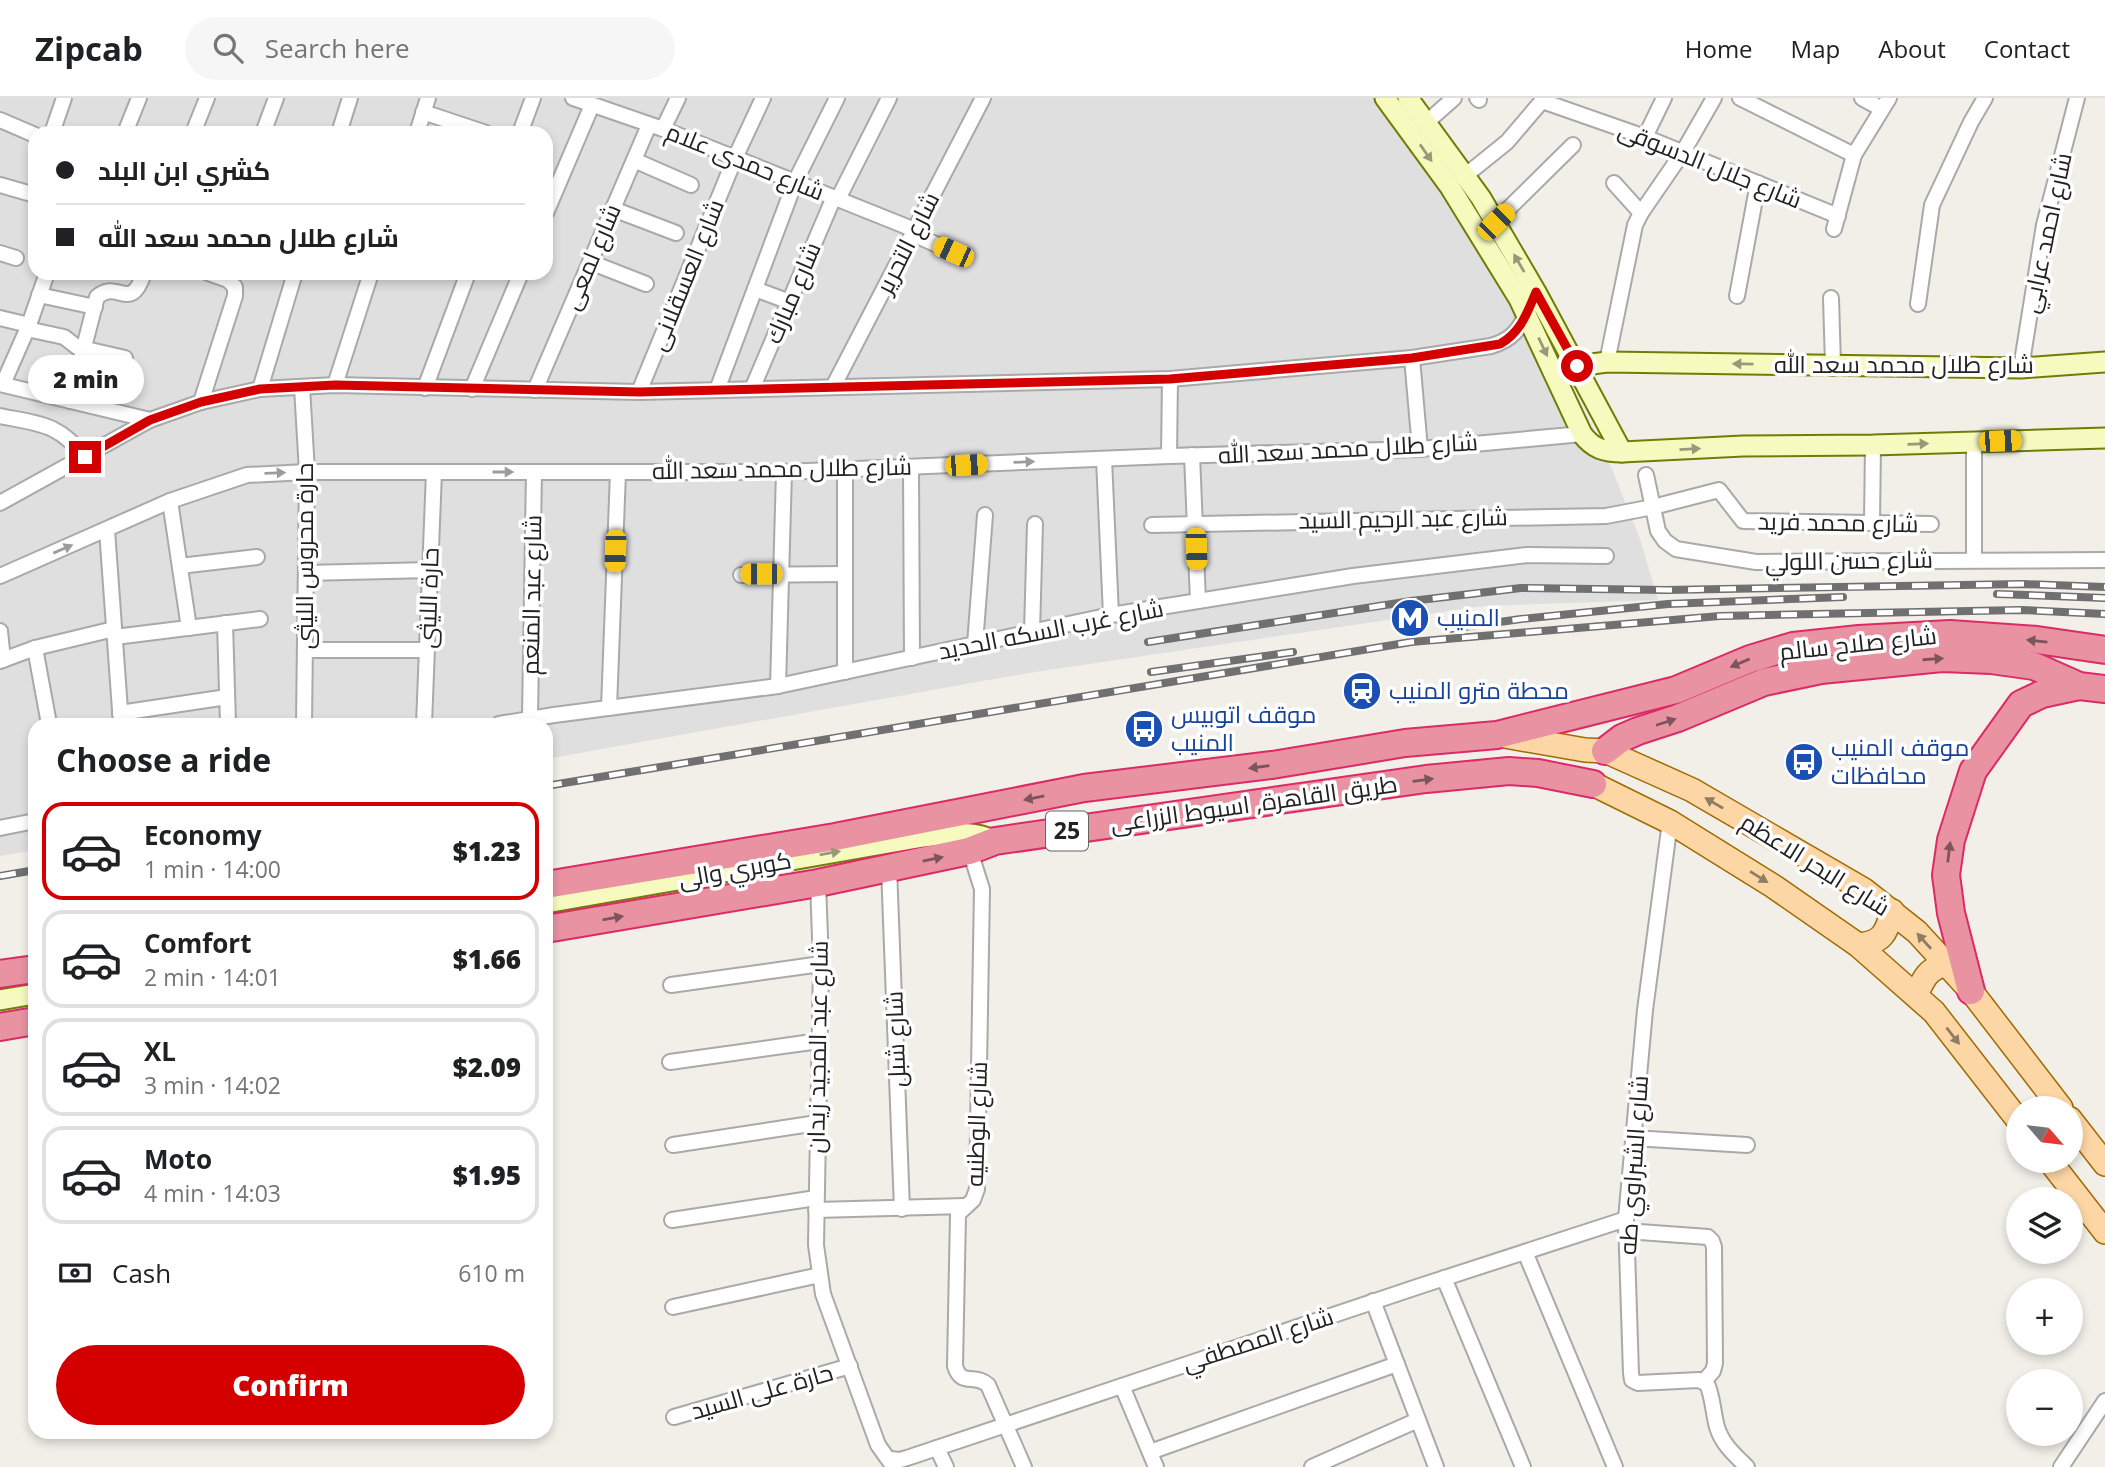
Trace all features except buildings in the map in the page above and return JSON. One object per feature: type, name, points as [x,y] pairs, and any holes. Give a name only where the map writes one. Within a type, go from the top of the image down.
[{"type":"highway","name":"شارع صلاح سالم","points":[[1497,735],[1676,690],[1750,659],[1793,646],[1950,634],[2037,640],[2105,650]]},
{"type":"highway","points":[[1970,991],[1951,913],[1947,875],[1951,840],[1968,782],[2021,704],[2042,694],[2096,687],[2102,679],[2101,670],[2105,655]]},
{"type":"highway","name":"شارع صلاح سالم","points":[[1605,751],[1622,738],[1638,731],[1678,718],[1764,682],[1821,670],[1942,657],[1991,660],[2034,666],[2096,687]]},
{"type":"highway","name":"طريق القاهرة, اسيوط الزراعى","points":[[553,884],[835,837],[1084,788],[1272,765],[1405,743],[1497,735]]},
{"type":"highway","name":"طريق القاهرة, اسيوط الزراعى","points":[[553,928],[818,883],[889,868],[968,842],[995,841],[1474,774],[1509,771],[1538,773],[1593,784]]},
{"type":"highway","points":[[0,974],[28,970]]},
{"type":"highway","points":[[0,1027],[28,1022]]},
{"type":"main road","points":[[1385,98],[1465,209],[1527,313],[1582,434],[1587,442],[1596,448],[1606,452],[1622,452],[1743,446],[2105,438]]},
{"type":"main road","points":[[1408,98],[1466,175],[1496,222],[1622,452]]},
{"type":"main road","name":"شارع طلال محمد سعد الله","points":[[1577,366],[1607,362],[2021,368],[2105,362]]},
{"type":"main road","name":"شارع البحر الاعظم","points":[[1497,735],[1605,751],[1692,790],[1864,891],[1917,932],[1970,991],[2052,1096]]},
{"type":"main road","name":"شارع البحر الاعظم","points":[[1593,784],[1670,822],[1773,886],[1858,945],[1934,1012],[2006,1105]]},
{"type":"main road","name":"كوبري والى","points":[[553,903],[923,837],[968,842]]},
{"type":"main road","points":[[1858,945],[1871,944],[1882,937],[1889,927],[1892,911]]},
{"type":"main road","points":[[1916,995],[1933,968],[1945,964]]},
{"type":"main road","points":[[0,987],[28,982]]},
{"type":"main road","points":[[0,1000],[28,995]]},
{"type":"main road","points":[[2083,1136],[2105,1164]]},
{"type":"main road","points":[[2059,1173],[2105,1232]]},
{"type":"street","points":[[54,126],[64,98]]},
{"type":"street","points":[[128,126],[139,98]]},
{"type":"street","points":[[196,126],[207,98]]},
{"type":"street","points":[[266,126],[276,98]]},
{"type":"street","points":[[341,126],[350,98]]},
{"type":"street","points":[[523,126],[533,98]]},
{"type":"street","name":"شارع حمدى علام","points":[[573,98],[594,103],[836,198],[953,252]]},
{"type":"street","name":"شارع لمعى","points":[[535,390],[634,160],[678,98]]},
{"type":"street","name":"شارع العسقلانى","points":[[639,392],[735,158],[763,98]]},
{"type":"street","points":[[717,390],[795,182],[837,98]]},
{"type":"street","name":"شارع مبارك","points":[[752,389],[836,198],[889,98]]},
{"type":"street","name":"شارع التحرير","points":[[833,387],[983,98]]},
{"type":"street","points":[[1427,122],[1454,98]]},
{"type":"street","points":[[1645,137],[1664,98]]},
{"type":"street","points":[[1607,362],[1635,226],[1714,98]]},
{"type":"street","points":[[1740,98],[1854,155],[1886,104],[1861,98]]},
{"type":"street","points":[[1918,304],[1932,205],[1985,98]]},
{"type":"street","name":"شارع احمد عرابي","points":[[2021,368],[2044,225],[2077,98]]},
{"type":"street","name":"شارع جلال الدسوقى","points":[[1466,175],[1507,142],[1542,101],[1645,137],[1758,183],[1836,223],[1854,155]]},
{"type":"street","points":[[553,197],[594,103]]},
{"type":"street","points":[[418,126],[426,105],[471,126]]},
{"type":"street","points":[[0,120],[28,132]]},
{"type":"street","points":[[1496,222],[1573,145]]},
{"type":"street","points":[[634,160],[691,185]]},
{"type":"street","points":[[1614,183],[1641,213]]},
{"type":"street","points":[[1737,296],[1758,183]]},
{"type":"street","points":[[0,185],[28,193]]},
{"type":"street","points":[[613,209],[676,233]]},
{"type":"street","points":[[0,253],[16,258]]},
{"type":"street","points":[[590,262],[646,284]]},
{"type":"street","points":[[44,280],[28,327],[1,384],[150,420]]},
{"type":"street","points":[[70,401],[97,297],[109,290],[127,295],[133,293],[139,288],[142,280]]},
{"type":"street","points":[[201,402],[234,296],[235,287],[228,280]]},
{"type":"street","points":[[260,389],[293,280]]},
{"type":"street","points":[[335,385],[369,280]]},
{"type":"street","points":[[425,388],[465,280]]},
{"type":"street","points":[[472,389],[518,280]]},
{"type":"street","points":[[755,289],[790,302]]},
{"type":"street","points":[[0,503],[150,420],[201,402],[260,389],[335,385],[639,392],[1170,379],[1412,358],[1500,344],[1516,333],[1536,292]]},
{"type":"street","points":[[39,295],[95,307]]},
{"type":"street","points":[[1831,298],[1833,365]]},
{"type":"street","points":[[0,318],[67,338],[72,345],[125,358]]},
{"type":"street","points":[[1412,358],[1420,449]]},
{"type":"street","points":[[1169,456],[1170,379]]},
{"type":"street","name":"حارة محروس الليثى","points":[[302,387],[307,472],[304,718]]},
{"type":"street","points":[[0,416],[56,430],[71,440],[85,457]]},
{"type":"street","name":"شارع طلال محمد سعد الله","points":[[0,576],[170,501],[247,475],[307,472],[784,472],[1192,455],[1420,449],[1582,434]]},
{"type":"street","points":[[1974,442],[1974,559]]},
{"type":"street","points":[[1872,523],[1873,445]]},
{"type":"street","points":[[1192,455],[1198,601]]},
{"type":"street","points":[[1104,459],[1111,615]]},
{"type":"street","points":[[911,467],[912,658]]},
{"type":"street","points":[[845,470],[845,672]]},
{"type":"street","name":"حارة الليثى","points":[[424,718],[434,472]]},
{"type":"street","name":"شارع عبد المنعم","points":[[530,718],[534,472]]},
{"type":"street","points":[[610,708],[618,472]]},
{"type":"street","points":[[778,686],[784,472]]},
{"type":"street","name":"شارع حسن اللولي","points":[[1646,475],[1658,531],[1665,541],[1676,548],[1698,553],[1756,562],[2105,560]]},
{"type":"street","name":"شارع محمد فريد","points":[[1719,490],[1743,521],[1931,524]]},
{"type":"street","name":"شارع عبد الرحيم السيد","points":[[1152,525],[1606,516],[1719,490]]},
{"type":"street","points":[[170,501],[188,628]]},
{"type":"street","points":[[975,644],[985,515]]},
{"type":"street","points":[[1032,632],[1035,524]]},
{"type":"street","points":[[107,530],[120,718]]},
{"type":"street","name":"شارع غرب السكه الحديد","points":[[530,718],[778,686],[1111,615],[1353,576],[1527,555],[1606,556]]},
{"type":"street","points":[[180,566],[257,557]]},
{"type":"street","points":[[306,573],[430,570]]},
{"type":"street","points":[[741,575],[845,574]]},
{"type":"street","points":[[0,631],[2,661],[36,648],[114,633],[260,619]]},
{"type":"street","points":[[225,623],[228,718]]},
{"type":"street","points":[[36,648],[48,718]]},
{"type":"street","points":[[305,650],[427,650]]},
{"type":"street","points":[[125,718],[227,697]]},
{"type":"street","points":[[0,828],[28,822]]},
{"type":"street","name":"شارع الشبراوي طه","points":[[1670,822],[1645,1010],[1626,1225],[1632,1380],[1638,1383],[1704,1381]]},
{"type":"street","name":"شارع الوطنيه","points":[[968,842],[982,889],[976,1189],[973,1200],[958,1214],[955,1366],[962,1378],[981,1379],[988,1385],[1005,1425]]},
{"type":"street","name":"شارع شبل","points":[[889,868],[902,1209]]},
{"type":"street","name":"شارع عبد المجيد زيدان","points":[[818,883],[821,964],[816,1245],[822,1294],[878,1445],[892,1463]]},
{"type":"street","points":[[671,985],[821,964]]},
{"type":"street","points":[[670,1062],[819,1041]]},
{"type":"street","points":[[673,1145],[817,1123]]},
{"type":"street","points":[[1633,1138],[1747,1145]]},
{"type":"street","points":[[672,1220],[816,1204],[902,1209],[965,1206]]},
{"type":"street","points":[[1626,1225],[1708,1237],[1712,1241],[1715,1363],[1713,1371],[1704,1381],[1710,1390],[1717,1427],[1730,1450],[1747,1467]]},
{"type":"street","name":"شارع المصطفي","points":[[892,1463],[1373,1301],[1525,1252],[1626,1225]]},
{"type":"street","points":[[1525,1252],[1615,1467]]},
{"type":"street","points":[[673,1307],[820,1275]]},
{"type":"street","points":[[1444,1278],[1523,1467]]},
{"type":"street","points":[[1373,1301],[1436,1467]]},
{"type":"street","points":[[1150,1452],[1397,1364]]},
{"type":"street","name":"حارة على السيد","points":[[674,1417],[850,1366]]},
{"type":"street","points":[[1122,1386],[1156,1467]]},
{"type":"street","points":[[2061,1467],[2105,1401]]},
{"type":"street","points":[[1312,1467],[1419,1420]]},
{"type":"street","points":[[1005,1425],[1024,1467]]},
{"type":"street","points":[[937,1448],[946,1467]]},
{"type":"shaded area","points":[[0,98],[1392,98],[1510,270],[1603,447],[1640,539],[1658,600],[1483,606],[1028,673],[553,758],[553,718],[28,718],[28,851],[0,856]]},
{"type":"railway","points":[[1148,642],[1411,601],[1521,588],[1666,590],[2023,584],[2105,587]]},
{"type":"railway","points":[[1997,594],[2105,598]]},
{"type":"railway","points":[[1449,629],[1668,604],[1843,597]]},
{"type":"railway","points":[[553,785],[1411,642],[1720,616],[2021,610],[2105,614]]},
{"type":"railway","points":[[1151,672],[1293,652]]},
{"type":"railway","points":[[0,876],[28,871]]},
{"type":"place","name":"المنيب","points":[[1410,618]]},
{"type":"place","name":"محطة مترو المنيب","points":[[1362,691]]},
{"type":"place","name":"موقف اتوبيس المنيب","points":[[1144,729]]},
{"type":"place","name":"موقف المنيب محافظات","points":[[1804,762]]},
{"type":"route","points":[[85,457],[150,420],[201,402],[260,389],[335,385],[639,392],[1170,379],[1412,358],[1500,344],[1521,327],[1536,292],[1577,366]]}]
